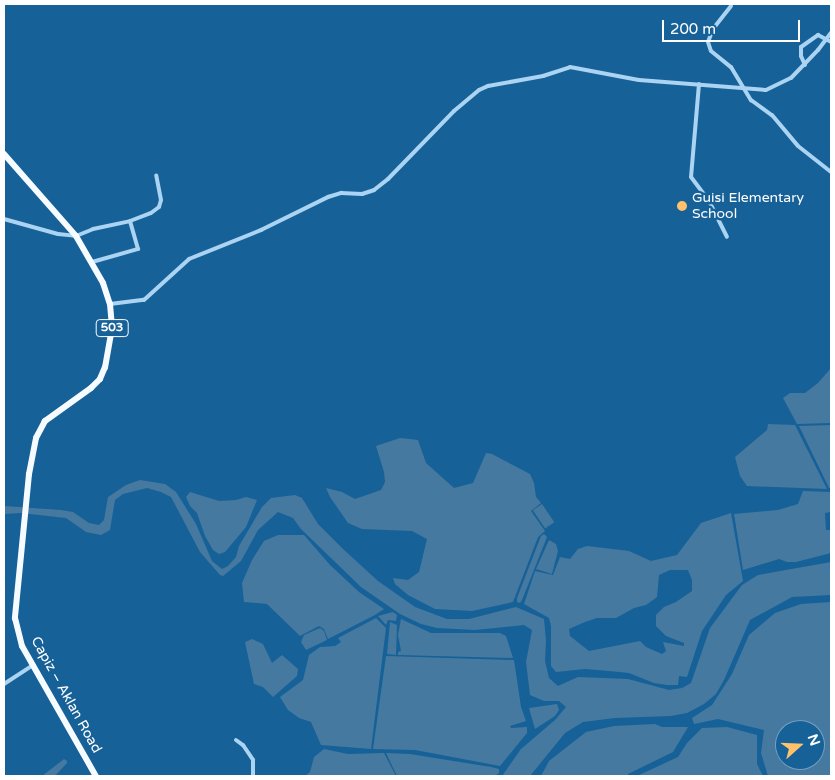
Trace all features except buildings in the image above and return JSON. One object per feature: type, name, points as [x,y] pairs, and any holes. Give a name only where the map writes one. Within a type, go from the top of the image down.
[{"type":"main road","name":"Capiz – Aklan Road","points":[[4,154],[76,236],[109,296],[112,328],[103,373],[91,388],[45,421],[32,451],[15,618],[22,646],[96,776]]},
{"type":"street","points":[[731,6],[712,29],[708,42],[711,51],[731,67],[751,100],[778,121],[798,146],[831,172]]},
{"type":"street","points":[[110,304],[144,300],[189,259],[261,230],[328,197],[341,193],[362,194],[374,190],[388,179],[454,111],[479,90],[488,86],[543,76],[570,67],[638,80],[766,90],[786,82],[805,64],[831,33]]},
{"type":"street","points":[[805,64],[801,56],[801,47],[818,35],[827,38],[831,42]]},
{"type":"street","points":[[700,84],[691,177],[709,201],[727,237]]},
{"type":"street","points":[[4,219],[58,234],[76,236],[93,229],[130,221],[151,213],[159,207],[161,200],[156,175]]},
{"type":"street","points":[[92,262],[138,249],[130,221]]},
{"type":"street","points":[[4,684],[33,665]]},
{"type":"street","points":[[236,740],[243,745],[253,760],[253,776]]},
{"type":"water","points":[[831,368],[831,423],[797,424],[783,398],[790,393],[805,393],[818,383]]},
{"type":"water","points":[[768,424],[795,425],[827,489],[747,486],[740,476],[735,457],[767,430]]},
{"type":"water","points":[[831,425],[831,488],[829,488],[799,426]]},
{"type":"water","points":[[400,438],[418,440],[426,463],[454,488],[473,483],[486,453],[492,454],[530,474],[534,483],[536,497],[541,503],[531,511],[545,531],[538,537],[513,602],[472,611],[435,609],[408,595],[395,584],[393,578],[408,580],[419,572],[427,539],[412,531],[362,529],[348,523],[330,497],[326,488],[342,492],[355,499],[381,490],[385,482],[384,472],[376,446]]},
{"type":"water","points":[[140,480],[165,484],[176,492],[196,524],[212,561],[222,569],[228,566],[236,557],[239,546],[262,507],[271,498],[295,495],[302,498],[318,524],[343,549],[378,581],[415,607],[447,619],[469,619],[516,607],[544,619],[545,661],[549,678],[558,686],[578,677],[628,679],[669,690],[682,688],[691,683],[710,628],[742,585],[758,575],[831,562],[831,595],[792,597],[750,620],[724,680],[716,694],[704,704],[687,713],[671,716],[615,718],[583,722],[565,733],[530,776],[502,776],[521,749],[555,720],[566,707],[559,701],[544,701],[530,695],[526,662],[532,630],[524,625],[475,630],[437,628],[421,624],[400,614],[361,587],[301,529],[293,518],[278,512],[258,530],[241,561],[223,576],[200,552],[171,497],[147,488],[123,494],[115,500],[110,530],[101,535],[86,532],[66,518],[21,513],[4,514],[4,506],[61,510],[73,512],[89,523],[99,525],[104,520],[108,497],[126,485]]},
{"type":"water","points":[[803,491],[831,492],[831,512],[825,513],[826,530],[831,530],[831,553],[796,562],[787,562],[779,559],[743,570],[734,514],[778,510],[798,504]]},
{"type":"water","points":[[190,492],[219,501],[236,500],[246,497],[257,500],[246,527],[225,552],[219,554],[213,550],[205,536],[197,513],[190,506],[186,497]]},
{"type":"water","points":[[542,504],[554,522],[545,528],[533,510]]},
{"type":"water","points":[[731,513],[743,581],[726,595],[702,631],[687,677],[679,676],[678,685],[667,685],[654,683],[629,673],[585,669],[556,672],[551,666],[551,626],[549,618],[524,604],[535,571],[553,575],[560,557],[570,559],[578,549],[587,546],[629,551],[651,561],[677,555],[701,523]],"holes":[[[670,570],[688,570],[692,580],[692,591],[676,602],[664,607],[656,615],[656,626],[666,636],[684,643],[684,646],[663,642],[666,651],[662,654],[646,647],[640,641],[589,651],[570,636],[569,629],[585,622],[597,618],[616,618],[634,608],[646,605],[657,597],[659,575]]]},
{"type":"water","points":[[544,534],[547,537],[522,600],[520,603],[517,602],[541,536]]},
{"type":"water","points":[[278,535],[304,535],[330,565],[359,592],[384,609],[328,639],[324,629],[319,626],[300,636],[267,604],[244,602],[242,583],[252,560],[264,541]]},
{"type":"water","points":[[549,540],[556,544],[558,551],[552,574],[536,569]]},
{"type":"water","points":[[831,602],[831,776],[768,776],[761,753],[764,730],[718,719],[694,724],[692,718],[712,705],[732,674],[749,635],[775,613],[801,604]]},
{"type":"water","points":[[393,612],[397,615],[396,621],[388,620],[386,625],[378,616]]},
{"type":"water","points":[[376,618],[386,628],[371,749],[321,745],[311,722],[299,718],[288,710],[280,697],[303,680],[309,655],[320,647],[335,646],[341,642],[338,638]]},
{"type":"water","points":[[401,619],[431,633],[500,633],[506,636],[513,658],[398,655],[398,652],[401,651],[398,635]]},
{"type":"water","points":[[390,622],[397,625],[396,655],[387,654]]},
{"type":"water","points":[[320,628],[324,631],[327,640],[306,650],[301,642],[304,635]]},
{"type":"water","points":[[252,639],[263,644],[272,663],[282,655],[298,669],[297,676],[273,697],[263,687],[254,684],[245,642]]},
{"type":"water","points":[[386,656],[514,660],[521,707],[526,721],[510,726],[511,728],[527,727],[527,733],[500,766],[415,750],[373,749]]},
{"type":"water","points":[[557,704],[559,710],[555,716],[535,729],[529,708]]},
{"type":"water","points":[[655,724],[662,727],[688,727],[673,752],[628,774],[628,776],[541,776],[549,761],[586,732],[614,726]]},
{"type":"water","points":[[727,727],[757,735],[757,764],[763,776],[637,776],[678,757],[687,743],[702,728]]},
{"type":"water","points":[[324,749],[348,754],[384,753],[396,776],[305,776],[310,772],[314,757]]},
{"type":"water","points":[[386,753],[410,754],[491,767],[499,769],[499,773],[495,776],[397,776]]},
{"type":"water","points":[[64,759],[67,763],[55,776],[42,776]]},
{"type":"place","name":"Guisi Elementary School","points":[[682,206]]}]
